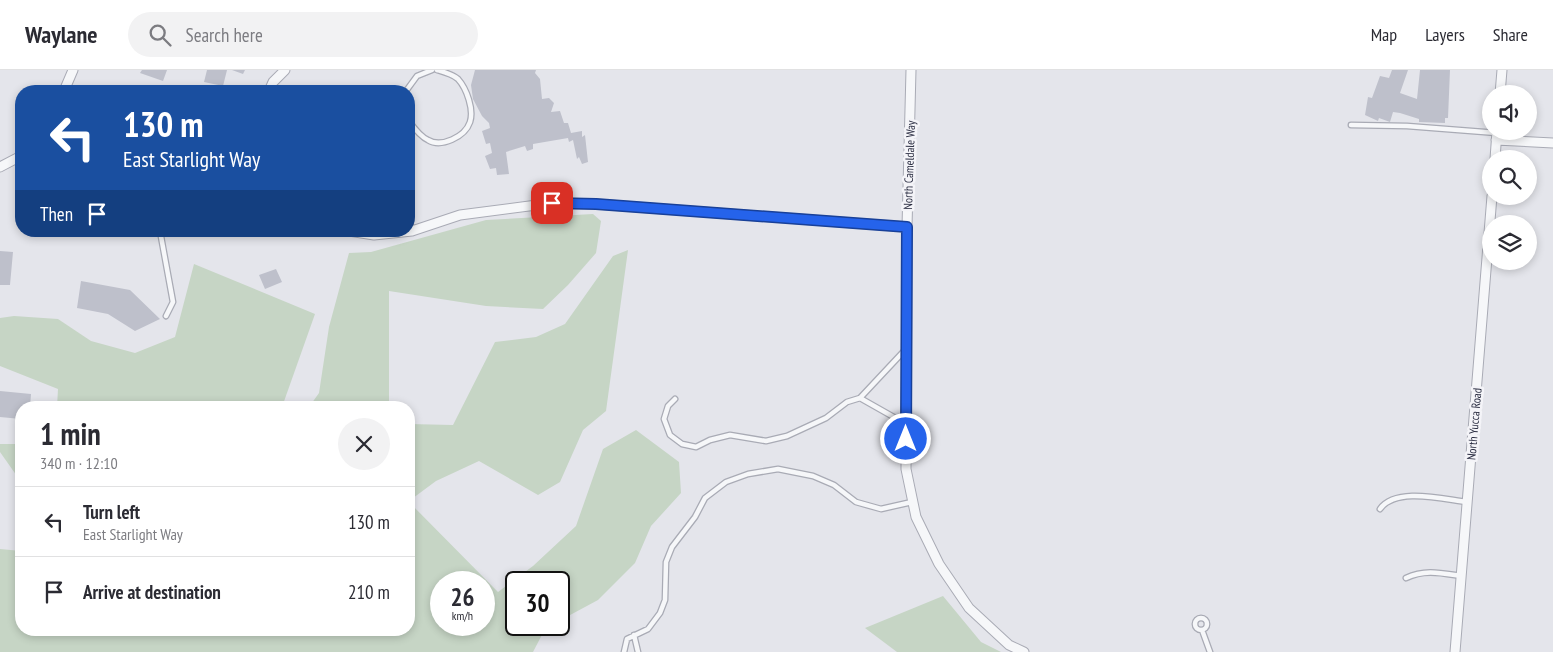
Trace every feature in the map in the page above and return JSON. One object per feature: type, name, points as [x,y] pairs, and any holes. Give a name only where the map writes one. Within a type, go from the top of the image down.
[{"type":"street","points":[[67,85],[73,70]]},
{"type":"street","points":[[272,85],[285,70]]},
{"type":"street","name":"North Cameldale Way","points":[[911,70],[907,227],[906,470],[912,502],[916,517],[939,564],[969,608],[1009,644],[1024,652]]},
{"type":"street","points":[[1501,85],[1502,70]]},
{"type":"street","points":[[1532,140],[1553,143]]},
{"type":"street","points":[[0,167],[15,159]]},
{"type":"street","points":[[415,230],[460,215],[552,203],[596,204],[907,227]]},
{"type":"street","name":"North Yucca Road","points":[[1455,652],[1491,205]]},
{"type":"lane","points":[[410,85],[417,76],[432,70]]},
{"type":"lane","points":[[415,128],[426,140],[439,143],[453,138],[467,128],[470,122],[471,113],[463,86],[457,78],[437,70]]},
{"type":"lane","points":[[1351,125],[1407,126],[1482,134]]},
{"type":"lane","points":[[161,237],[173,302],[166,316]]},
{"type":"lane","points":[[675,399],[668,406],[664,419],[670,436],[682,444],[696,446],[730,435],[766,441],[787,436],[826,418],[847,402],[860,398],[906,349]]},
{"type":"lane","points":[[860,398],[906,424]]},
{"type":"lane","points":[[624,652],[627,639],[648,629],[660,613],[665,600],[666,562],[672,547],[695,517],[705,498],[726,482],[748,474],[778,469],[813,476],[834,485],[856,502],[881,509],[912,502]]},
{"type":"lane","points":[[1380,509],[1386,500],[1402,496],[1467,502]]},
{"type":"lane","points":[[1406,578],[1419,572],[1461,576]]},
{"type":"lane","points":[[1202,630],[1210,652]]},
{"type":"lane","points":[[634,635],[638,652]]},
{"type":"green space","points":[[593,214],[601,221],[596,253],[568,285],[543,309],[486,306],[389,291],[389,401],[313,401],[319,393],[329,327],[349,253],[371,252],[486,220]]},
{"type":"green space","points":[[628,250],[606,411],[583,430],[560,482],[538,495],[479,461],[436,481],[415,497],[415,424],[453,425],[495,342],[536,337],[565,324],[613,256]]},
{"type":"green space","points":[[194,264],[315,314],[284,401],[57,401],[58,389],[0,366],[0,318],[14,316],[58,319],[91,341],[135,353],[175,337]]},
{"type":"green space","points":[[636,430],[679,462],[681,493],[651,526],[635,563],[598,600],[570,615],[570,571],[526,571],[576,526],[603,449]]},
{"type":"green space","points":[[0,444],[15,444],[15,473],[0,452]]},
{"type":"green space","points":[[415,508],[477,571],[430,571],[430,636],[495,636],[495,589],[498,592],[505,587],[505,636],[541,636],[533,652],[0,652],[0,549],[15,550],[15,636],[415,636]]},
{"type":"green space","points":[[943,596],[981,642],[1001,652],[897,652],[865,628]]},
{"type":"building","points":[[142,70],[167,70],[163,81],[140,73]]},
{"type":"building","points":[[207,70],[227,70],[223,85],[204,82]]},
{"type":"building","points":[[232,70],[245,70],[243,74]]},
{"type":"building","points":[[475,70],[536,70],[535,73],[540,79],[542,99],[549,98],[554,103],[551,112],[560,111],[564,123],[568,123],[571,133],[582,131],[582,137],[585,135],[588,162],[582,164],[579,157],[577,159],[573,140],[569,142],[568,138],[533,144],[533,149],[527,151],[525,146],[506,152],[509,174],[497,175],[496,168],[490,169],[485,156],[492,153],[490,143],[486,144],[482,131],[490,128],[489,123],[482,116],[473,99],[471,85]]},
{"type":"building","points":[[1392,70],[1408,70],[1400,93],[1417,99],[1420,70],[1450,70],[1448,118],[1445,118],[1445,123],[1419,122],[1419,119],[1393,112],[1390,122],[1379,118],[1378,121],[1365,115],[1368,97],[1372,98],[1380,76],[1389,78]]},
{"type":"building","points":[[0,251],[13,252],[10,285],[0,285]]},
{"type":"building","points":[[276,269],[282,282],[265,289],[259,275]]},
{"type":"building","points":[[81,281],[130,290],[160,319],[135,331],[108,314],[77,308]]},
{"type":"building","points":[[0,391],[31,394],[30,401],[15,401],[15,418],[0,417]]},
{"type":"route","points":[[552,203],[596,204],[907,227],[906,439]]}]
